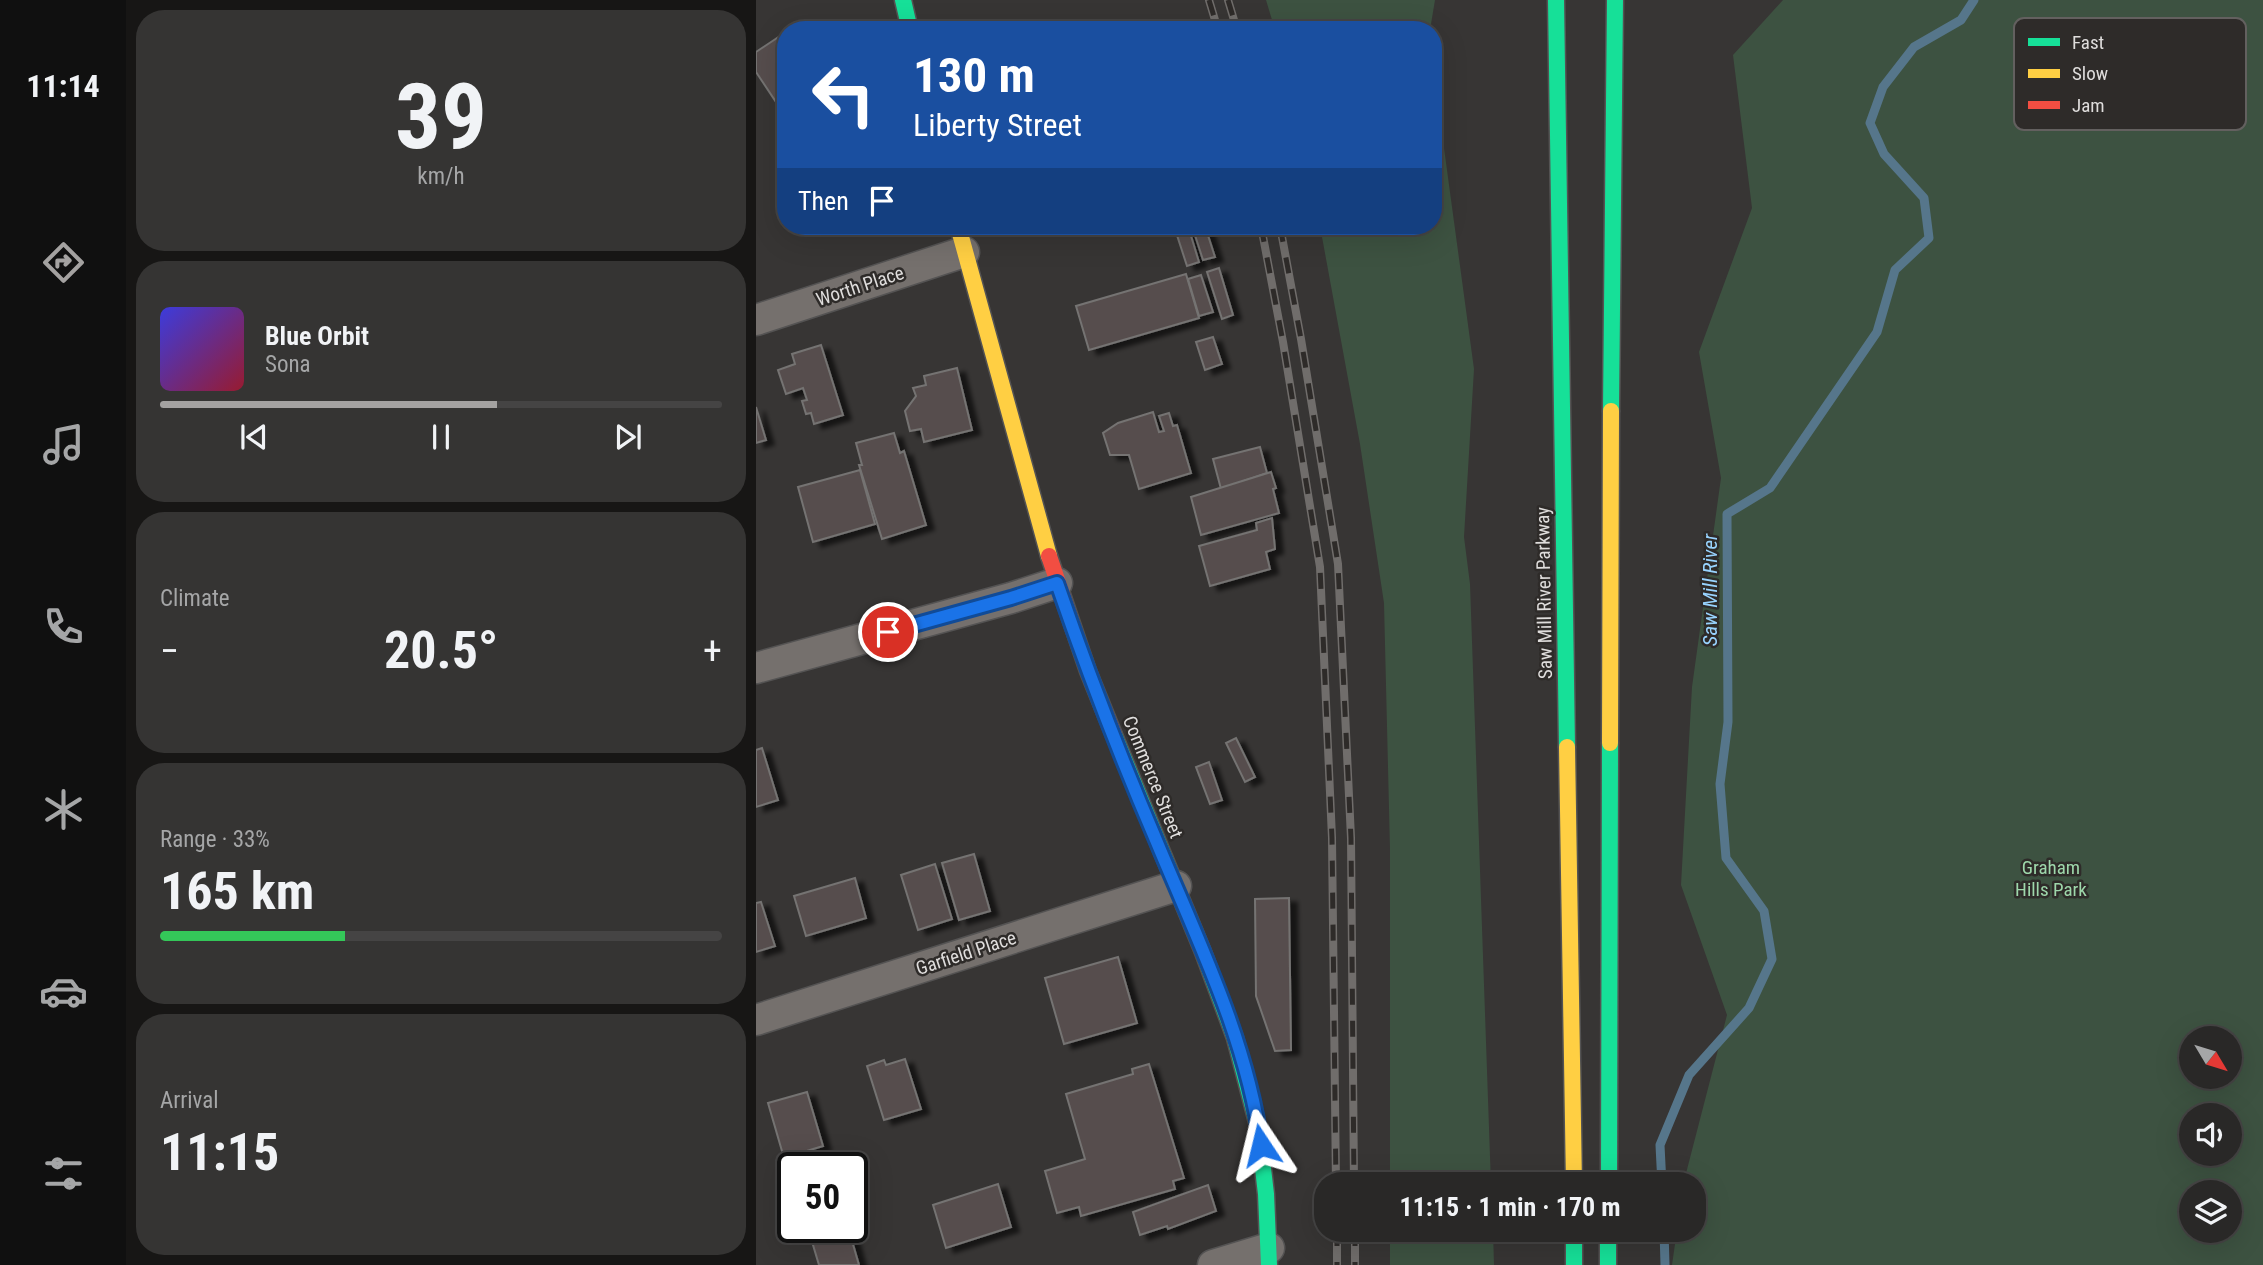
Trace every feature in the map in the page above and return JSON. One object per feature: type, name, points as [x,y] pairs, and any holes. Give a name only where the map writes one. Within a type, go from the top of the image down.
[{"type":"main road","name":"Saw Mill River Parkway","points":[[1556,0],[1574,1172]]},
{"type":"main road","points":[[1609,1172],[1610,503],[1615,0]]},
{"type":"main road","name":"Commerce Street","points":[[961,239],[1057,583],[1088,671],[1224,1008],[1252,1099],[1264,1165],[1269,1256]]},
{"type":"main road","points":[[1574,1242],[1574,1265]]},
{"type":"main road","points":[[1608,1242],[1608,1265]]},
{"type":"street","points":[[884,0],[907,16]]},
{"type":"street","name":"Worth Place","points":[[756,320],[961,239]]},
{"type":"street","points":[[756,668],[1057,583]]},
{"type":"street","name":"Garfield Place","points":[[756,1020],[1176,886]]},
{"type":"street","points":[[1213,1265],[1269,1256]]},
{"type":"green space","points":[[1266,0],[1435,0],[1432,21],[1272,21]]},
{"type":"green space","name":"Graham Hills Park","points":[[1783,0],[2263,0],[2263,1265],[1672,1265],[1675,1242],[1706,1242],[1706,1172],[1686,1172],[1727,1015],[1681,885],[1692,687],[1721,478],[1699,352],[1752,208],[1733,55]]},
{"type":"green space","points":[[1442,133],[1474,369],[1464,537],[1470,584],[1491,1172],[1390,1172],[1390,849],[1384,603],[1360,444],[1322,235],[1442,235]]},
{"type":"green space","points":[[1390,1242],[1493,1242],[1494,1265],[1390,1265]]},
{"type":"building","points":[[777,38],[777,104],[756,72],[756,52]]},
{"type":"building","points":[[1177,235],[1191,235],[1199,262],[1187,266]]},
{"type":"building","points":[[1195,235],[1208,235],[1215,257],[1203,260]]},
{"type":"building","points":[[1219,268],[1233,315],[1222,319],[1207,272]]},
{"type":"building","points":[[1186,274],[1199,318],[1089,350],[1076,306]]},
{"type":"building","points":[[1201,275],[1213,312],[1199,316],[1188,279]]},
{"type":"building","points":[[1213,337],[1222,364],[1205,370],[1196,342]]},
{"type":"building","points":[[821,345],[843,415],[814,424],[811,413],[806,414],[802,401],[807,400],[803,388],[786,394],[778,370],[795,364],[792,354]]},
{"type":"building","points":[[957,368],[972,430],[924,442],[921,429],[910,431],[905,411],[916,396],[913,388],[926,385],[924,376]]},
{"type":"building","points":[[756,407],[766,440],[756,443]]},
{"type":"building","points":[[1153,412],[1159,432],[1164,431],[1159,416],[1169,413],[1173,426],[1177,425],[1191,473],[1139,489],[1129,455],[1110,455],[1103,433],[1118,423]]},
{"type":"building","points":[[894,433],[900,453],[904,451],[926,525],[882,539],[859,465],[862,465],[856,443]]},
{"type":"building","points":[[1260,447],[1267,473],[1221,489],[1213,459]]},
{"type":"building","points":[[860,470],[875,524],[813,542],[798,487]]},
{"type":"building","points":[[1271,472],[1279,513],[1201,535],[1191,497]]},
{"type":"building","points":[[1272,518],[1275,549],[1266,552],[1270,569],[1210,586],[1199,546],[1257,530],[1256,523]]},
{"type":"building","points":[[1236,738],[1255,777],[1245,782],[1226,743]]},
{"type":"building","points":[[762,748],[778,800],[756,807],[756,750]]},
{"type":"building","points":[[1209,762],[1222,800],[1210,804],[1196,767]]},
{"type":"building","points":[[974,854],[990,911],[959,920],[942,863]]},
{"type":"building","points":[[935,864],[952,919],[918,930],[901,875]]},
{"type":"building","points":[[855,878],[866,918],[806,936],[794,896]]},
{"type":"building","points":[[1289,898],[1291,1050],[1275,1051],[1256,996],[1255,899]]},
{"type":"building","points":[[761,902],[775,946],[756,952],[756,903]]},
{"type":"building","points":[[1118,957],[1137,1023],[1064,1044],[1045,978]]},
{"type":"building","points":[[905,1059],[921,1109],[884,1120],[867,1066],[884,1060],[886,1065]]},
{"type":"building","points":[[1149,1064],[1184,1178],[1173,1181],[1175,1189],[1081,1216],[1079,1207],[1057,1213],[1045,1171],[1085,1159],[1066,1094],[1133,1074],[1132,1069]]},
{"type":"building","points":[[807,1092],[823,1146],[804,1152],[782,1152],[768,1103]]},
{"type":"building","points":[[998,1184],[1011,1227],[946,1248],[933,1205]]},
{"type":"building","points":[[1208,1185],[1216,1211],[1168,1229],[1167,1226],[1140,1235],[1133,1212]]},
{"type":"building","points":[[812,1243],[853,1243],[859,1265],[819,1265]]},
{"type":"waterway","name":"Saw Mill River","points":[[1661,1172],[1660,1145],[1689,1075],[1749,1008],[1772,959],[1764,911],[1726,858],[1720,784],[1728,722],[1727,514],[1770,488],[1877,332],[1895,270],[1929,238],[1924,198],[1884,154],[1870,123],[1883,87],[1914,47],[1961,20],[1974,0]]},
{"type":"waterway","name":"Saw Mill River","points":[[1664,1242],[1665,1265]]},
{"type":"railway","points":[[1209,0],[1215,21]]},
{"type":"railway","points":[[1228,0],[1234,21]]},
{"type":"railway","points":[[1263,235],[1320,567],[1332,838],[1336,1172]]},
{"type":"railway","points":[[1282,235],[1338,564],[1351,838],[1354,1172]]},
{"type":"railway","points":[[1337,1242],[1337,1265]]},
{"type":"railway","points":[[1355,1242],[1355,1265]]},
{"type":"traffic: fast","points":[[903,0],[908,21]]},
{"type":"traffic: fast","points":[[1556,0],[1567,747]]},
{"type":"traffic: fast","points":[[1611,411],[1615,0]]},
{"type":"traffic: fast","points":[[1114,735],[1203,952],[1235,1038],[1258,1126],[1266,1194],[1269,1265]]},
{"type":"traffic: fast","points":[[1609,1172],[1610,743]]},
{"type":"traffic: fast","points":[[1574,1242],[1574,1265]]},
{"type":"traffic: fast","points":[[1608,1242],[1608,1265]]},
{"type":"traffic: slow","points":[[960,235],[1049,556]]},
{"type":"traffic: slow","points":[[1610,743],[1611,411]]},
{"type":"traffic: slow","points":[[1567,747],[1574,1172]]},
{"type":"traffic: jam","points":[[1049,556],[1088,671],[1114,735]]},
{"type":"route","points":[[888,632],[1057,583],[1133,785],[1221,998],[1252,1099],[1261,1145]]}]
